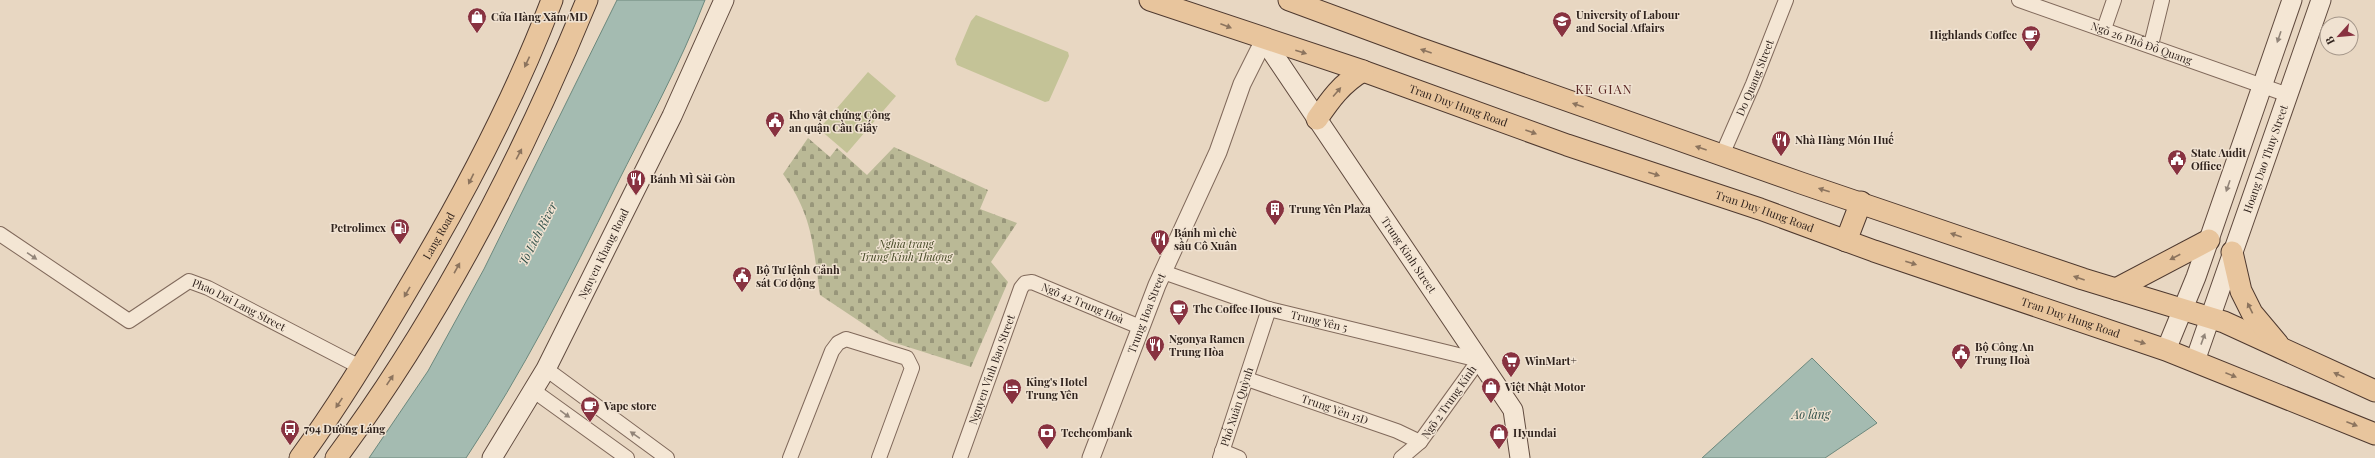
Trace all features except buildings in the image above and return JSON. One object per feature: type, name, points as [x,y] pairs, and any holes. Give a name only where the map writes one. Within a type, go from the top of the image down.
[{"type":"main road","name":"Lang Road","points":[[300,458],[362,368],[462,196],[537,41],[552,0]]},
{"type":"main road","points":[[336,458],[394,374],[439,300],[523,146],[565,54],[587,0]]},
{"type":"main road","name":"Nguyen Khang Road","points":[[492,458],[546,369],[672,116],[724,0]]},
{"type":"main road","name":"Tran Duy Hung Road","points":[[1150,0],[1190,12],[1264,40],[1363,71],[1567,145],[2166,350],[2375,434]]},
{"type":"main road","points":[[1171,0],[1190,12]]},
{"type":"main road","points":[[1289,0],[1419,48],[1722,155],[2116,289],[2224,322],[2282,350],[2375,391]]},
{"type":"main road","points":[[2166,350],[2210,240],[2264,86],[2292,0]]},
{"type":"main road","name":"Hoang Dao Thuy Street","points":[[2195,361],[2321,0]]},
{"type":"main road","name":"Trung Kinh Street","points":[[1264,40],[1513,410],[1520,458]]},
{"type":"main road","points":[[537,41],[565,54]]},
{"type":"main road","points":[[1317,119],[1339,89],[1363,71]]},
{"type":"main road","points":[[1846,241],[1861,202]]},
{"type":"main road","points":[[2116,289],[2210,240]]},
{"type":"main road","points":[[2232,252],[2241,291],[2252,313],[2282,350]]},
{"type":"street","name":"Do Quang Street","points":[[1722,155],[1753,84],[1786,0]]},
{"type":"street","name":"Ngõ 26 Phố Đỗ Quang","points":[[2019,0],[2151,45],[2288,95]]},
{"type":"street","points":[[2104,29],[2114,0]]},
{"type":"street","points":[[2151,45],[2162,0]]},
{"type":"street","name":"Trung Hoa Street","points":[[1091,458],[1140,327],[1163,272],[1218,152],[1242,84],[1264,40]]},
{"type":"street","name":"Phao Dai Lang Street","points":[[0,234],[129,321],[189,281],[208,288],[362,368]]},
{"type":"street","name":"Trung Yên 5","points":[[1163,272],[1269,309],[1478,360]]},
{"type":"street","name":"Ngõ 42 Trung Hoà","points":[[1025,283],[1032,282],[1140,327]]},
{"type":"street","name":"Nguyen Vinh Bao Street","points":[[960,458],[1021,288],[1025,283]]},
{"type":"street","name":"Phố Xuân Quỳnh","points":[[1221,455],[1269,309]]},
{"type":"street","points":[[790,458],[832,351],[838,343],[846,339],[907,358],[912,368],[879,458]]},
{"type":"street","name":"Ngõ 2 Trung Kính","points":[[1401,458],[1420,442],[1478,360]]},
{"type":"street","points":[[546,369],[667,458]]},
{"type":"street","name":"Trung Yên 15D","points":[[1247,379],[1397,431],[1420,442]]},
{"type":"street","points":[[534,391],[627,458]]},
{"type":"street","points":[[1221,455],[1239,458]]},
{"type":"green space","points":[[976,15],[1068,52],[1069,56],[1049,101],[1045,102],[957,65],[955,59],[971,21]]},
{"type":"green space","points":[[868,72],[896,96],[847,153],[819,129]]},
{"type":"green space","name":"Nghĩa trang Trung Kính Thượng","points":[[808,138],[830,157],[837,148],[867,175],[894,147],[988,190],[980,209],[1017,223],[991,262],[1008,282],[971,367],[889,341],[820,295],[813,246],[806,218],[793,189],[783,174]]},
{"type":"water","name":"To Lich River","points":[[617,0],[705,0],[685,48],[662,95],[545,326],[507,393],[466,458],[369,458],[428,371],[484,269]]},
{"type":"water","name":"Ao làng","points":[[1812,358],[1877,423],[1825,458],[1702,458]]},
{"type":"place","name":"Cửa Hàng Xăm MD","points":[[477,34]]},
{"type":"place","name":"University of Labour and Social Affairs","points":[[1562,38]]},
{"type":"place","name":"Highlands Coffee","points":[[2031,52]]},
{"type":"place","name":"Kho vật chứng Công an quận Cầu Giấy","points":[[775,138]]},
{"type":"place","name":"Nhà Hàng Món Huế","points":[[1781,157]]},
{"type":"place","name":"State Audit Office","points":[[2177,176]]},
{"type":"place","name":"Bánh MÌ Sài Gòn","points":[[636,196]]},
{"type":"place","name":"Trung Yên Plaza","points":[[1275,226]]},
{"type":"place","name":"Petrolimex","points":[[400,245]]},
{"type":"place","name":"Bánh mì chè sầu Cô Xuân","points":[[1160,256]]},
{"type":"place","name":"Bộ Tư lệnh Cảnh sát Cơ động","points":[[742,293]]},
{"type":"place","name":"The Coffee House","points":[[1179,326]]},
{"type":"place","name":"Ngonya Ramen Trung Hòa","points":[[1155,362]]},
{"type":"place","name":"Bộ Công An Trung Hoà","points":[[1961,370]]},
{"type":"place","name":"WinMart+","points":[[1511,378]]},
{"type":"place","name":"Việt Nhật Motor","points":[[1491,404]]},
{"type":"place","name":"King's Hotel Trung Yên","points":[[1012,405]]},
{"type":"place","name":"Vape store","points":[[590,423]]},
{"type":"place","name":"794 Đường Láng","points":[[290,446]]},
{"type":"place","name":"Techcombank","points":[[1047,450]]},
{"type":"place","name":"Hyundai","points":[[1499,450]]},
{"type":"district","name":"KE GIAN","points":[[1604,89]]}]
